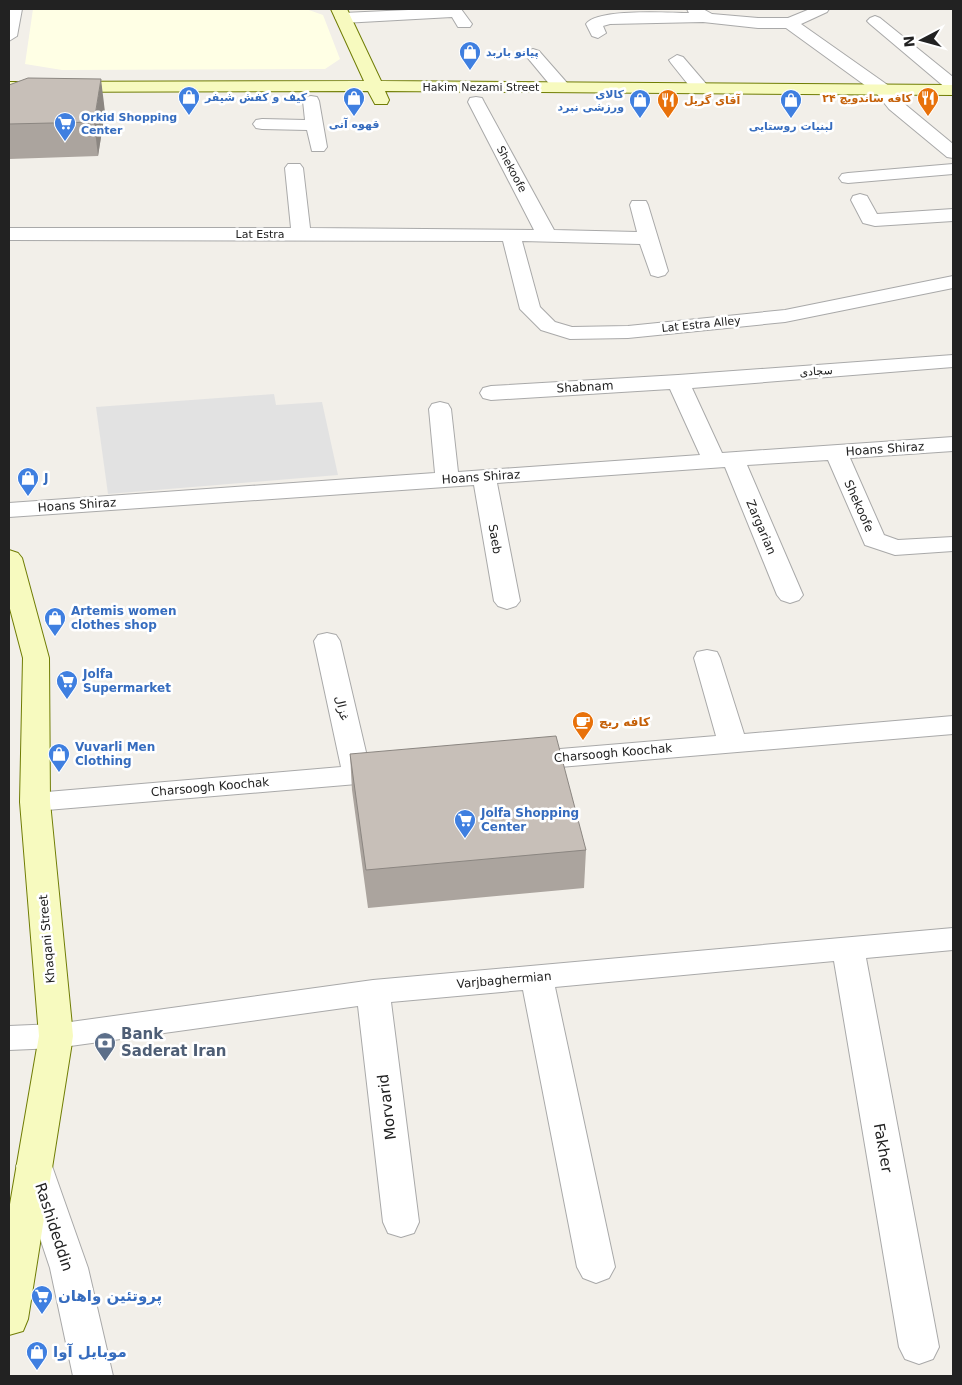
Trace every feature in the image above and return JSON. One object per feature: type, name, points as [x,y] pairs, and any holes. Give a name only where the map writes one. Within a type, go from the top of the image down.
[{"type":"main road","points":[[341,13],[382,102]]},
{"type":"main road","name":"Hakim Nezami Street","points":[[9,87],[374,86],[953,90]]},
{"type":"main road","name":"Hakim Nezami Street","points":[[9,100],[953,105]]},
{"type":"main road","name":"Khaqani Street","points":[[9,558],[36,658],[34,802],[56,1036],[9,1319]]},
{"type":"street","points":[[9,36],[14,9]]},
{"type":"street","points":[[598,33],[594,24],[608,19],[698,13],[721,21],[790,23],[822,9]]},
{"type":"street","points":[[341,13],[456,12],[464,24]]},
{"type":"street","points":[[875,21],[953,85]]},
{"type":"street","points":[[790,23],[883,90],[895,105],[953,154]]},
{"type":"street","points":[[533,54],[562,88]]},
{"type":"street","points":[[677,60],[701,89]]},
{"type":"street","points":[[311,101],[318,146]]},
{"type":"street","name":"Shekoofe","points":[[476,102],[547,236]]},
{"type":"street","points":[[262,124],[315,125]]},
{"type":"street","points":[[294,168],[301,234]]},
{"type":"street","points":[[848,178],[953,169]]},
{"type":"street","points":[[860,200],[870,219],[875,220],[953,215]]},
{"type":"street","points":[[639,205],[658,272]]},
{"type":"street","name":"Lat Estra","points":[[9,234],[450,234],[648,238]]},
{"type":"street","name":"Lat Estra Alley","points":[[511,236],[530,309],[548,326],[570,333],[628,332],[786,316],[890,293],[953,282]]},
{"type":"street","name":"سجادی","points":[[678,382],[953,361]]},
{"type":"street","name":"Shabnam","points":[[491,392],[678,382]]},
{"type":"street","name":"Zargarian","points":[[678,382],[723,460],[790,595]]},
{"type":"street","points":[[440,408],[447,479]]},
{"type":"street","name":"Hoans Shiraz","points":[[9,510],[953,444]]},
{"type":"street","name":"Shekoofe","points":[[836,452],[874,540],[895,548],[953,544]]},
{"type":"street","name":"Saeb","points":[[484,477],[507,601]]},
{"type":"street","name":"غزال","points":[[327,641],[357,775]]},
{"type":"street","points":[[707,658],[733,744]]},
{"type":"street","name":"Charsoogh Koochak","points":[[501,763],[953,725]]},
{"type":"street","name":"Charsoogh Koochak","points":[[34,802],[414,770]]},
{"type":"street","name":"Varjbaghermian","points":[[9,1038],[56,1036],[373,992],[953,939]]},
{"type":"street","name":"Fakher","points":[[848,949],[919,1347]]},
{"type":"street","points":[[537,977],[596,1267]]},
{"type":"street","name":"Morvarid","points":[[373,992],[401,1222]]},
{"type":"street","name":"Rashideddin","points":[[34,1166],[69,1268],[93,1376]]},
{"type":"shaded area","points":[[33,9],[306,9],[323,15],[340,59],[325,69],[62,70],[25,64]]},
{"type":"shaded area","points":[[274,394],[276,405],[322,402],[338,475],[108,494],[96,407]]},
{"type":"building","points":[[28,78],[101,79],[94,122],[9,124],[9,85]]},
{"type":"building","name":"Jolfa Shopping Center","points":[[556,736],[586,850],[366,870],[350,754]]},
{"type":"place","name":"پیانو باربد","points":[[470,71]]},
{"type":"place","name":"کیف و کفش شیفر","points":[[189,116]]},
{"type":"place","name":"قهوه آنی","points":[[354,117]]},
{"type":"place","name":"کافه ساندویچ ۲۴","points":[[928,117]]},
{"type":"place","name":"کالای ورزشی نبرد","points":[[640,119]]},
{"type":"place","name":"آقای گریل","points":[[668,119]]},
{"type":"place","name":"لبنیات روستایی","points":[[791,119]]},
{"type":"place","name":"Orkid Shopping Center","points":[[65,142]]},
{"type":"place","name":"J","points":[[28,497]]},
{"type":"place","name":"Artemis women clothes shop","points":[[55,637]]},
{"type":"place","name":"Jolfa Supermarket","points":[[67,700]]},
{"type":"place","name":"كافه ريچ","points":[[583,741]]},
{"type":"place","name":"Vuvarli Men Clothing","points":[[59,773]]},
{"type":"place","name":"Jolfa Shopping Center","points":[[465,839]]},
{"type":"place","name":"Bank Saderat Iran","points":[[105,1062]]},
{"type":"place","name":"پروتئین واهان","points":[[42,1315]]},
{"type":"place","name":"موبایل آوا","points":[[37,1371]]}]
